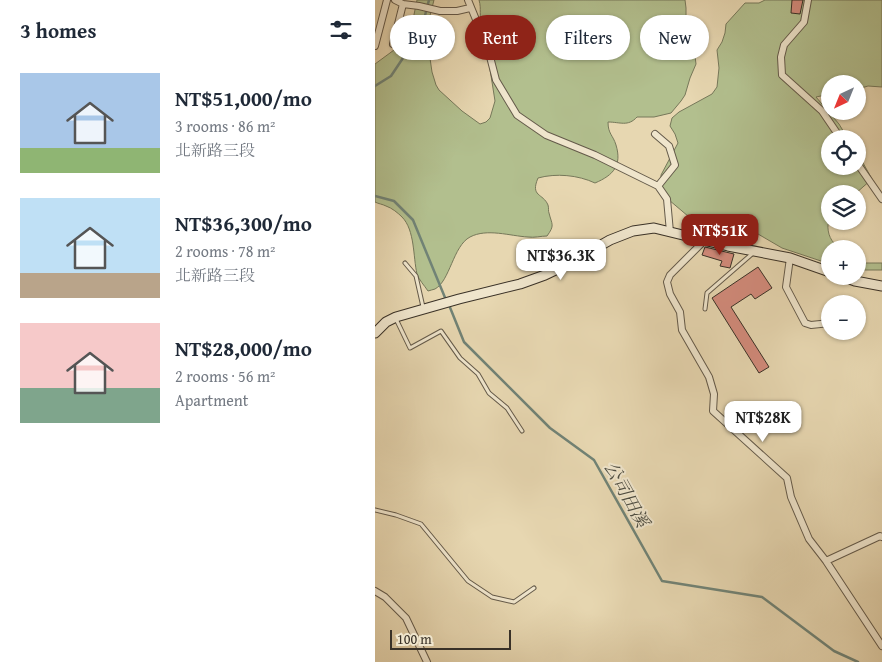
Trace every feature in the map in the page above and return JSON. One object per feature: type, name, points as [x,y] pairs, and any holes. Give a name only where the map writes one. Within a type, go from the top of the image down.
[{"type":"main road","points":[[375,333],[386,322],[396,318],[459,299],[520,284],[545,275],[609,240],[633,230],[654,228],[790,258],[821,269]]},
{"type":"main road","points":[[866,283],[882,286]]},
{"type":"street","points":[[375,46],[387,0]]},
{"type":"street","points":[[395,0],[403,4],[440,11],[457,11],[470,8]]},
{"type":"street","points":[[468,0],[488,49],[496,80],[517,116],[546,135],[658,186],[667,199],[669,232]]},
{"type":"street","points":[[807,0],[804,22],[784,44],[781,57],[782,75],[822,111],[835,130]]},
{"type":"street","points":[[400,15],[403,4]]},
{"type":"street","points":[[655,134],[669,146],[675,165],[658,186]]},
{"type":"street","points":[[865,175],[882,199]]},
{"type":"street","points":[[705,240],[670,275],[667,282],[670,294],[680,312],[682,330],[709,377],[714,394],[713,411],[787,478],[791,497],[809,538],[882,646]]},
{"type":"street","points":[[790,258],[786,287],[805,323],[811,325],[821,324]]},
{"type":"street","points":[[826,561],[880,536],[882,537]]},
{"type":"street","points":[[375,591],[385,597],[406,618],[427,662]]},
{"type":"lane","points":[[705,309],[707,293],[755,251]]},
{"type":"lane","points":[[405,263],[417,276],[424,310]]},
{"type":"lane","points":[[396,318],[410,348],[441,331],[460,358],[477,374],[489,393],[507,408],[522,431]]},
{"type":"lane","points":[[375,510],[421,524],[468,581],[492,598],[513,602],[534,588]]},
{"type":"green space","points":[[417,0],[434,0],[430,15],[414,15]]},
{"type":"green space","points":[[479,0],[685,0],[686,15],[640,15],[640,60],[696,60],[696,64],[685,95],[671,113],[654,117],[637,117],[627,123],[608,122],[618,152],[617,164],[612,173],[595,183],[567,176],[538,178],[535,189],[548,205],[552,223],[547,236],[530,237],[484,233],[470,237],[459,248],[440,285],[428,291],[417,274],[411,236],[406,222],[393,209],[375,202],[375,64],[390,53],[390,60],[430,60],[432,72],[439,90],[480,124],[490,118],[495,101],[489,60],[536,60],[536,15],[481,15]]},
{"type":"green space","points":[[765,0],[882,0],[882,87],[866,87],[866,75],[821,75],[821,96],[816,97],[821,103],[821,120],[836,120],[843,130],[821,130],[821,175],[866,175],[866,168],[872,179],[865,185],[821,185],[821,230],[828,230],[832,240],[821,240],[821,261],[782,248],[744,223],[729,216],[722,220],[704,224],[695,222],[669,200],[661,184],[661,175],[678,143],[670,126],[672,118],[679,112],[712,94],[717,87],[719,68],[717,50],[722,42],[726,24],[745,3],[759,3]]},
{"type":"green space","points":[[866,263],[882,263],[882,270],[866,270]]},
{"type":"building","points":[[792,0],[803,0],[800,14],[791,13]]},
{"type":"building","points":[[705,247],[734,254],[730,268],[720,266],[722,261],[702,255]]},
{"type":"building","points":[[758,267],[772,288],[755,299],[751,294],[731,307],[769,367],[759,373],[712,298]]},
{"type":"waterway","name":"公司田溪","points":[[375,86],[391,76],[421,31],[429,0]]},
{"type":"waterway","name":"公司田溪","points":[[375,196],[394,201],[413,220],[446,300]]},
{"type":"waterway","name":"公司田溪","points":[[449,305],[464,342],[550,428],[594,460],[662,581],[762,597],[834,651],[858,662]]}]
